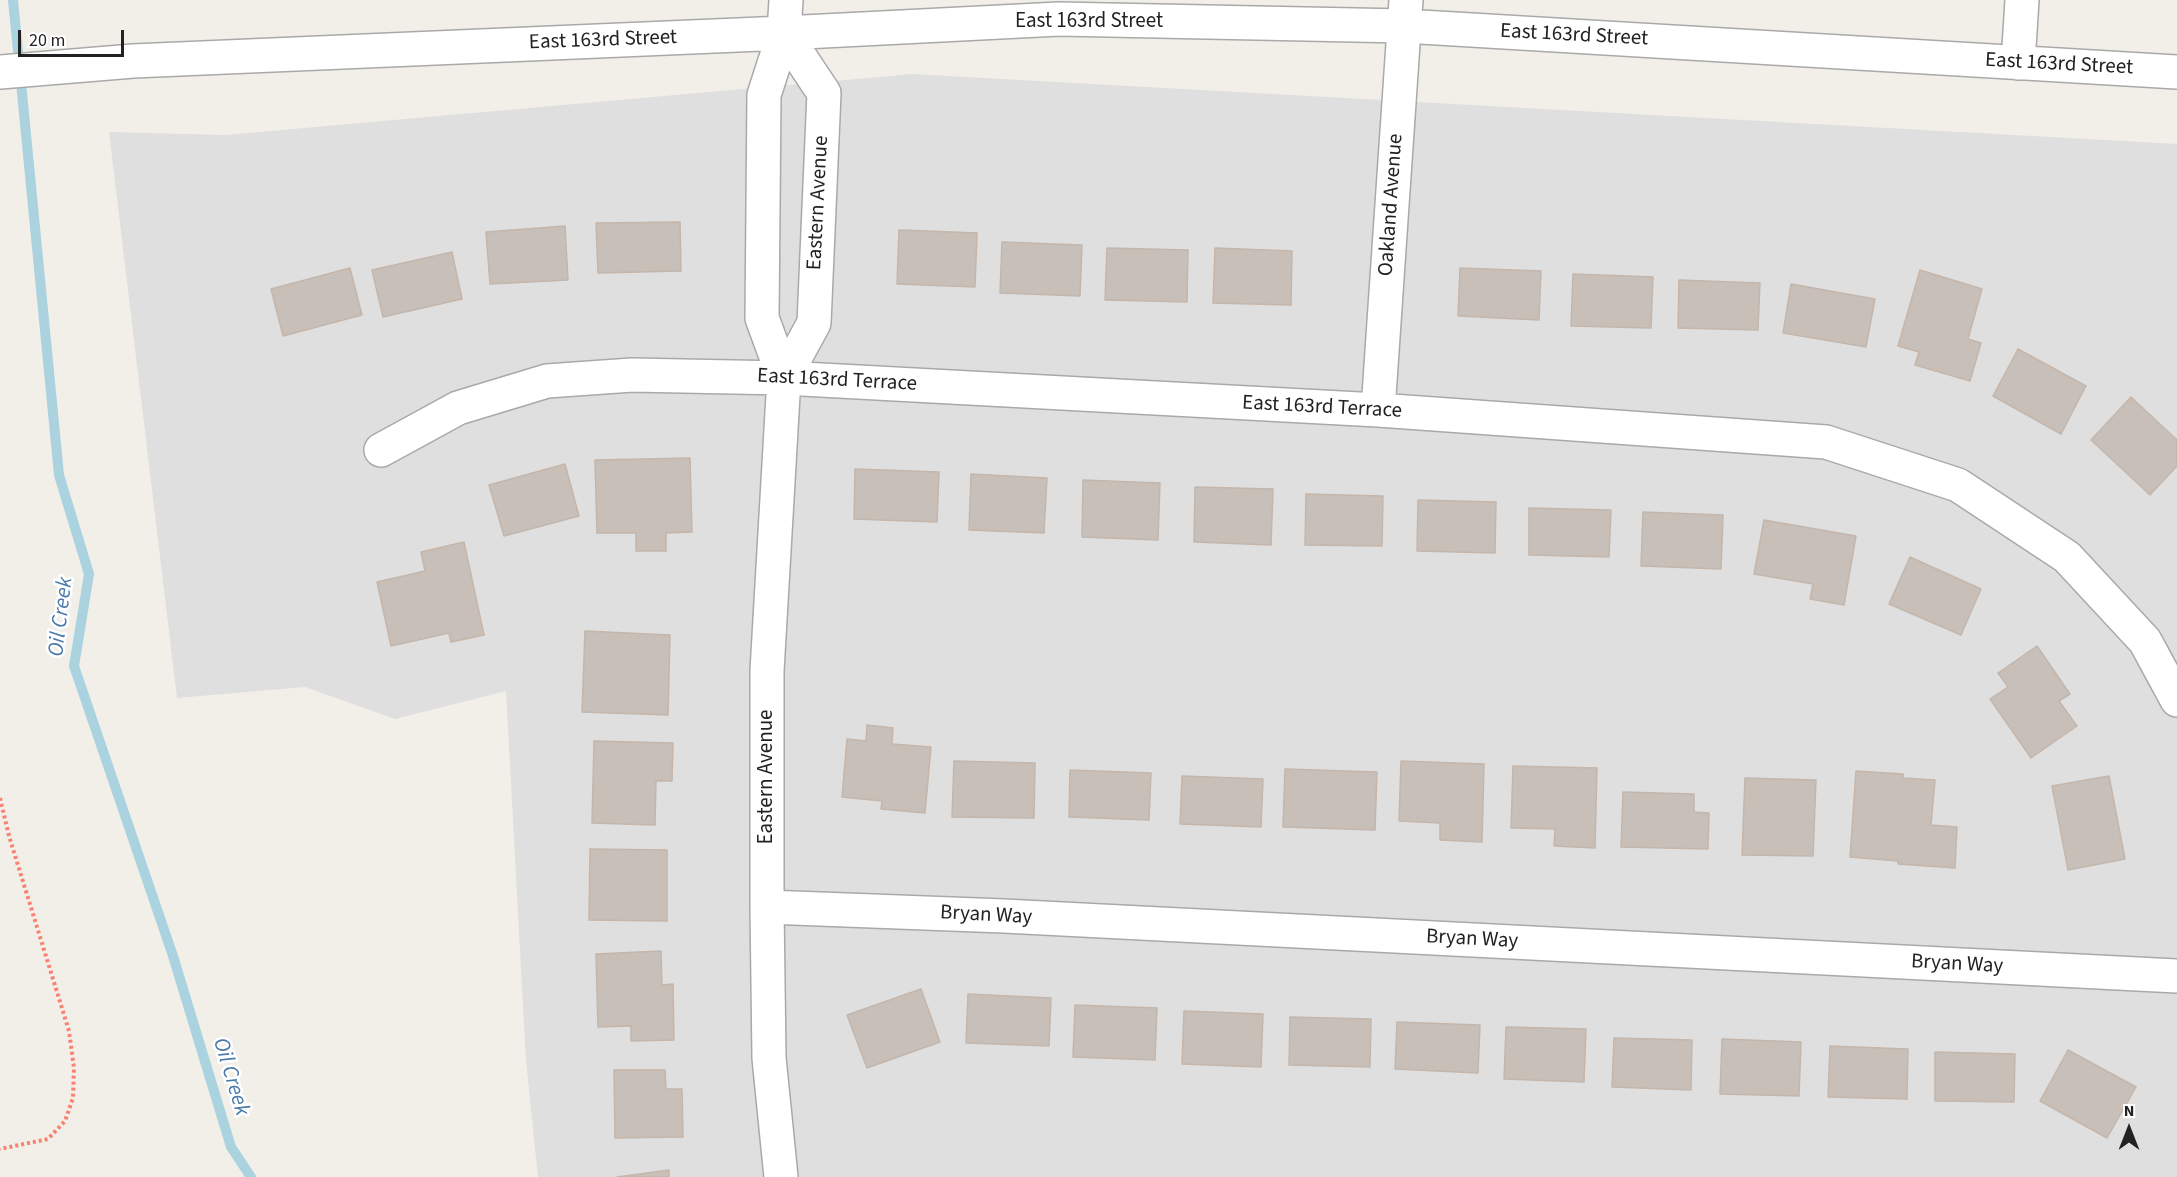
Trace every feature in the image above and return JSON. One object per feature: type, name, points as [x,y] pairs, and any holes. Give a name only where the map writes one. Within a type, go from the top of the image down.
[{"type":"street","name":"Eastern Avenue","points":[[781,1177],[769,1058],[767,671],[784,378],[762,318],[764,95],[784,33],[786,0]]},
{"type":"street","points":[[2018,63],[2022,0]]},
{"type":"street","name":"East 163rd Street","points":[[0,72],[133,61],[1059,19],[1405,13],[2018,63],[2177,72]]},
{"type":"street","name":"Oakland Avenue","points":[[1378,410],[1405,13]]},
{"type":"street","name":"Eastern Avenue","points":[[784,33],[824,93],[814,323],[784,378]]},
{"type":"street","name":"East 163rd Terrace","points":[[381,450],[458,408],[547,381],[632,375],[784,378],[1378,410],[1826,442],[1958,485],[2067,556],[2145,641],[2177,700]]},
{"type":"street","name":"Bryan Way","points":[[767,907],[1004,916],[2177,976]]},
{"type":"path","points":[[0,798],[9,836],[69,1031],[74,1068],[74,1098],[65,1121],[48,1138],[0,1149]]},
{"type":"shaded area","points":[[912,74],[2177,144],[2177,1177],[538,1177],[526,1061],[506,691],[395,719],[305,687],[177,698],[109,132],[225,135]]},
{"type":"building","points":[[680,222],[681,271],[598,273],[596,223]]},
{"type":"building","points":[[565,226],[568,280],[490,284],[486,232]]},
{"type":"building","points":[[899,230],[977,233],[975,287],[897,284]]},
{"type":"building","points":[[1002,242],[1082,245],[1080,296],[1000,293]]},
{"type":"building","points":[[1107,248],[1188,250],[1187,302],[1105,300]]},
{"type":"building","points":[[1215,248],[1292,251],[1291,305],[1213,303]]},
{"type":"building","points":[[452,252],[462,299],[383,317],[372,270]]},
{"type":"building","points":[[350,268],[362,315],[283,336],[271,289]]},
{"type":"building","points":[[1460,268],[1541,271],[1539,320],[1458,316]]},
{"type":"building","points":[[1920,270],[1982,289],[1968,339],[1981,343],[1970,381],[1915,365],[1919,352],[1898,346]]},
{"type":"building","points":[[1573,274],[1653,277],[1651,328],[1571,326]]},
{"type":"building","points":[[1679,280],[1760,283],[1758,330],[1678,328]]},
{"type":"building","points":[[1791,284],[1875,299],[1866,347],[1783,333]]},
{"type":"building","points":[[2018,349],[2086,386],[2061,434],[1993,396]]},
{"type":"building","points":[[2131,397],[2177,440],[2177,466],[2150,495],[2091,440]]},
{"type":"building","points":[[690,458],[692,532],[666,533],[666,551],[636,551],[636,533],[597,533],[595,460]]},
{"type":"building","points":[[565,464],[579,516],[504,536],[489,485]]},
{"type":"building","points":[[855,469],[939,472],[937,522],[854,519]]},
{"type":"building","points":[[971,474],[1047,478],[1044,533],[969,530]]},
{"type":"building","points":[[1083,480],[1160,483],[1158,540],[1082,537]]},
{"type":"building","points":[[1195,487],[1273,489],[1271,545],[1194,542]]},
{"type":"building","points":[[1306,494],[1383,496],[1382,546],[1305,545]]},
{"type":"building","points":[[1418,500],[1496,502],[1495,553],[1417,551]]},
{"type":"building","points":[[1529,508],[1611,510],[1609,557],[1529,555]]},
{"type":"building","points":[[1643,512],[1723,515],[1721,569],[1641,566]]},
{"type":"building","points":[[1764,520],[1856,536],[1844,605],[1810,599],[1813,584],[1754,574]]},
{"type":"building","points":[[464,542],[484,635],[451,642],[449,633],[391,646],[377,582],[425,571],[421,552]]},
{"type":"building","points":[[1910,557],[1981,589],[1961,635],[1889,604]]},
{"type":"building","points":[[585,631],[670,635],[668,715],[582,712]]},
{"type":"building","points":[[2037,646],[2070,694],[2059,701],[2077,726],[2031,758],[1990,699],[2008,687],[1998,673]]},
{"type":"building","points":[[867,725],[893,728],[892,744],[931,747],[925,813],[881,809],[882,801],[842,797],[847,739],[866,741]]},
{"type":"building","points":[[594,741],[673,743],[672,781],[656,781],[655,825],[592,823]]},
{"type":"building","points":[[954,761],[1035,763],[1034,818],[952,817]]},
{"type":"building","points":[[1401,761],[1484,764],[1482,842],[1440,840],[1440,823],[1399,821]]},
{"type":"building","points":[[1513,766],[1597,768],[1595,848],[1554,846],[1555,829],[1511,828]]},
{"type":"building","points":[[1285,769],[1377,772],[1375,830],[1283,827]]},
{"type":"building","points":[[1070,770],[1151,773],[1149,820],[1069,817]]},
{"type":"building","points":[[1856,771],[1903,774],[1903,778],[1935,780],[1931,825],[1957,827],[1955,868],[1898,864],[1898,861],[1850,857]]},
{"type":"building","points":[[1182,776],[1263,779],[1261,827],[1180,824]]},
{"type":"building","points":[[2109,776],[2125,859],[2068,870],[2052,786]]},
{"type":"building","points":[[1745,778],[1816,780],[1813,856],[1742,855]]},
{"type":"building","points":[[1623,792],[1694,794],[1694,812],[1709,813],[1708,849],[1621,847]]},
{"type":"building","points":[[590,849],[667,850],[667,921],[589,920]]},
{"type":"building","points":[[661,951],[662,985],[673,984],[674,1040],[631,1041],[631,1026],[598,1027],[596,954]]},
{"type":"building","points":[[921,989],[940,1042],[867,1068],[847,1015]]},
{"type":"building","points":[[968,994],[1051,998],[1049,1046],[966,1043]]},
{"type":"building","points":[[1075,1005],[1157,1008],[1155,1060],[1073,1057]]},
{"type":"building","points":[[1184,1011],[1263,1014],[1261,1067],[1182,1064]]},
{"type":"building","points":[[1290,1017],[1371,1019],[1370,1067],[1289,1065]]},
{"type":"building","points":[[1397,1022],[1480,1025],[1478,1073],[1395,1069]]},
{"type":"building","points":[[1506,1027],[1586,1029],[1584,1082],[1504,1079]]},
{"type":"building","points":[[1614,1038],[1692,1040],[1691,1090],[1612,1087]]},
{"type":"building","points":[[1722,1039],[1801,1042],[1799,1096],[1720,1094]]},
{"type":"building","points":[[1830,1046],[1908,1049],[1907,1099],[1828,1097]]},
{"type":"building","points":[[2068,1050],[2136,1087],[2107,1138],[2040,1101]]},
{"type":"building","points":[[1935,1052],[2015,1054],[2014,1102],[1935,1101]]},
{"type":"building","points":[[614,1070],[665,1070],[666,1089],[682,1089],[683,1137],[615,1138]]},
{"type":"building","points":[[669,1170],[669,1177],[617,1177]]},
{"type":"waterway","name":"Oil Creek","points":[[13,0],[59,475],[89,574],[74,666],[173,956],[231,1147],[251,1177]]}]
